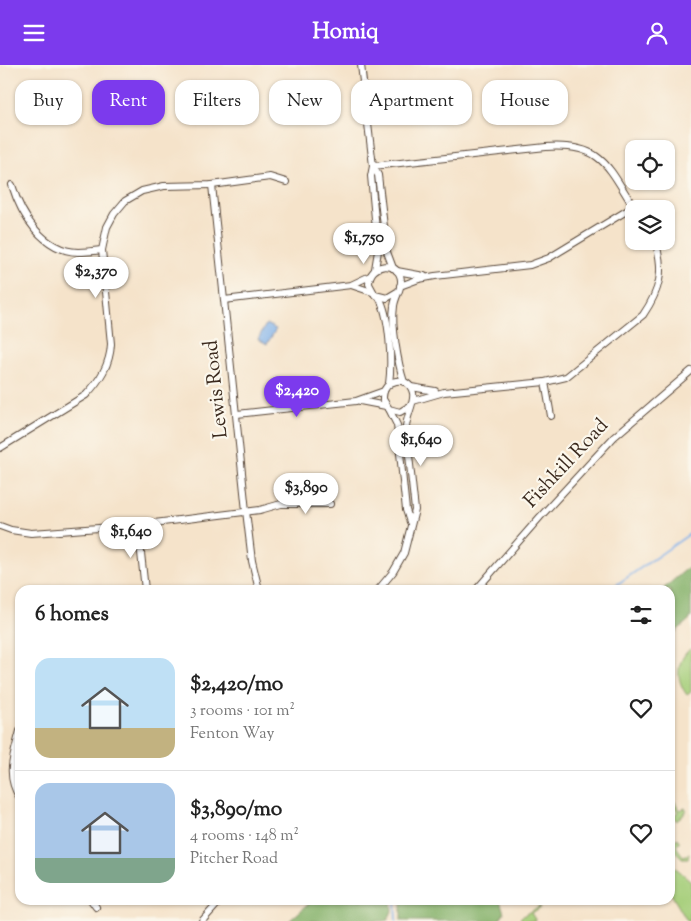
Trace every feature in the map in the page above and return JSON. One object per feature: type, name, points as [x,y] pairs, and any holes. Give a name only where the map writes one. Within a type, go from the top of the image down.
[{"type":"street","points":[[361,65],[374,166],[378,175],[387,251],[401,280],[394,305],[394,318],[399,363],[404,382]]},
{"type":"street","points":[[374,166],[563,146],[578,148],[598,157],[613,172],[629,200]]},
{"type":"street","points":[[372,292],[369,284],[370,276],[375,269],[378,251],[371,176],[374,166]]},
{"type":"street","points":[[0,448],[86,395],[106,369],[111,352],[111,344],[102,250],[107,227],[126,201],[134,195],[164,186],[212,185],[270,177],[286,182]]},
{"type":"street","points":[[12,185],[18,202],[31,225],[48,241],[54,245],[77,252],[102,250]]},
{"type":"street","name":"Lewis Road","points":[[212,185],[246,511],[252,561],[258,585]]},
{"type":"street","points":[[351,285],[372,292],[379,297],[387,298],[399,289],[419,279],[530,265],[549,258],[625,213]]},
{"type":"street","points":[[388,384],[396,381],[404,382],[411,387],[426,391],[444,392],[545,382],[566,377],[643,315],[658,289],[661,273],[658,250]]},
{"type":"street","points":[[375,269],[384,266],[416,275],[435,276]]},
{"type":"street","points":[[224,299],[351,285],[370,276]]},
{"type":"street","points":[[379,297],[384,311],[391,366],[383,399],[398,425],[406,510],[410,522]]},
{"type":"street","name":"Fishkill Road","points":[[480,585],[614,437],[691,371]]},
{"type":"street","points":[[545,382],[551,416]]},
{"type":"street","points":[[382,585],[393,572],[404,553],[414,510],[406,427],[414,395],[411,387]]},
{"type":"street","points":[[237,414],[356,401],[384,391]]},
{"type":"street","points":[[356,401],[387,407],[400,412],[412,403],[444,392]]},
{"type":"street","points":[[0,526],[31,533],[138,525],[246,511],[281,504],[330,504]]},
{"type":"street","points":[[138,525],[144,585]]},
{"type":"street","points":[[15,750],[11,776],[15,791]]},
{"type":"street","points":[[202,921],[216,905]]},
{"type":"green space","points":[[691,565],[691,618],[675,632],[675,585],[668,585]]},
{"type":"green space","points":[[691,648],[691,692],[687,695],[680,683],[679,670],[682,659]]},
{"type":"green space","points":[[675,802],[680,810],[685,808],[687,810],[677,821],[675,814],[678,812],[675,808]]},
{"type":"green space","points":[[677,838],[680,842],[676,846],[683,856],[689,854],[688,858],[682,858],[675,851],[675,840]]},
{"type":"green space","points":[[675,867],[691,881],[691,921],[687,921],[675,901]]},
{"type":"green space","points":[[307,905],[391,905],[392,911],[388,920],[383,921],[289,921]]},
{"type":"green space","points":[[401,905],[502,905],[504,913],[498,921],[401,921]]},
{"type":"green space","points":[[539,906],[531,913],[536,921],[520,921],[521,917]]},
{"type":"water","points":[[266,324],[276,329],[267,344],[258,339]]},
{"type":"waterway","points":[[616,585],[691,533]]},
{"type":"waterway","points":[[395,905],[396,921]]}]
